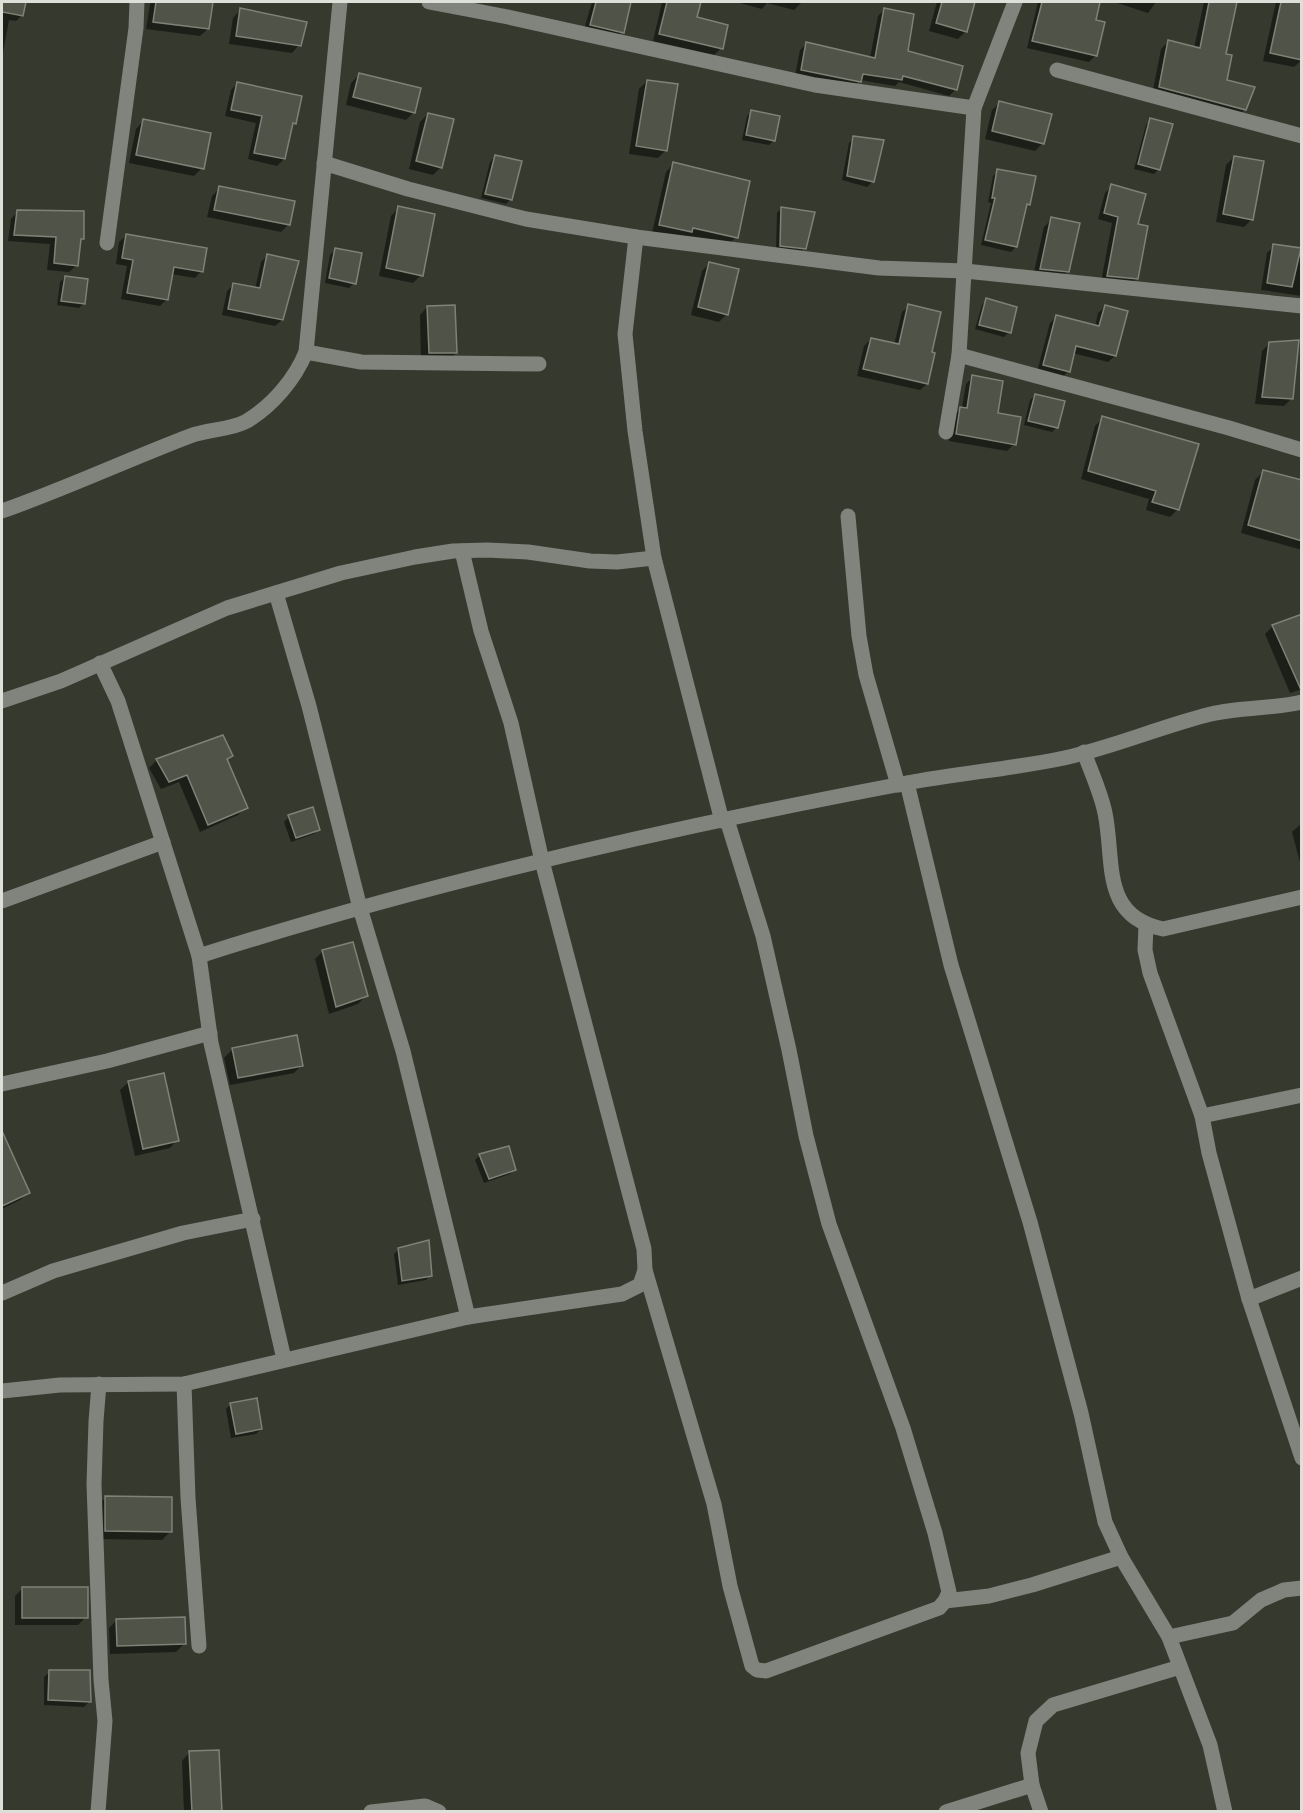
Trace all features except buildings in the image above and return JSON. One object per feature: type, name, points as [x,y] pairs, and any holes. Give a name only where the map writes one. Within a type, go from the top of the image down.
[{"type":"street","points":[[107,243],[136,28],[137,2]]},
{"type":"street","points":[[2,511],[201,432],[246,422],[266,406],[298,371],[306,352],[340,2]]},
{"type":"street","points":[[429,2],[508,17],[815,85],[974,108]]},
{"type":"street","points":[[946,432],[959,355],[974,108],[1014,2]]},
{"type":"street","points":[[1057,70],[1302,136]]},
{"type":"street","points":[[324,163],[408,189],[526,219],[636,237],[879,268],[965,271],[1302,306]]},
{"type":"street","points":[[462,551],[481,631],[511,723],[542,861],[644,1249],[645,1270],[714,1504],[730,1586],[752,1666],[757,1670],[766,1671],[939,1608],[949,1592],[935,1533],[910,1449],[829,1224],[806,1136],[763,936],[724,820],[654,558],[635,431],[625,334],[636,237]]},
{"type":"street","points":[[306,352],[361,362],[539,364]]},
{"type":"street","points":[[959,355],[1302,450]]},
{"type":"street","points":[[848,516],[866,675],[902,784],[951,965],[1030,1222],[1081,1413],[1105,1522],[1121,1557],[1169,1636],[1210,1745],[1225,1812]]},
{"type":"street","points":[[2,700],[61,681],[227,608],[341,573],[416,557],[462,551],[528,552],[590,561],[617,562],[654,558]]},
{"type":"street","points":[[276,593],[309,706],[360,908],[403,1051],[468,1317]]},
{"type":"street","points":[[100,663],[118,701],[199,956],[210,1033],[284,1359]]},
{"type":"street","points":[[199,956],[285,928],[542,861],[724,820],[902,784],[1025,765],[1084,752],[1213,713],[1302,702]]},
{"type":"street","points":[[1084,752],[1105,813],[1112,873],[1119,899],[1131,915],[1146,926],[1163,929],[1302,897]]},
{"type":"street","points":[[2,901],[163,842]]},
{"type":"street","points":[[1146,926],[1145,950],[1150,973],[1202,1116],[1209,1153],[1249,1299],[1302,1458]]},
{"type":"street","points":[[2,1084],[107,1061],[210,1033]]},
{"type":"street","points":[[1202,1116],[1302,1095]]},
{"type":"street","points":[[2,1293],[53,1271],[107,1255],[183,1233],[253,1219]]},
{"type":"street","points":[[2,1391],[60,1385],[184,1384],[468,1317],[622,1294],[640,1285],[645,1270]]},
{"type":"street","points":[[1249,1299],[1302,1278]]},
{"type":"street","points":[[98,1812],[105,1721],[101,1680],[94,1484],[99,1384]]},
{"type":"street","points":[[184,1384],[188,1498],[199,1646]]},
{"type":"street","points":[[945,1601],[988,1596],[1032,1585],[1121,1557]]},
{"type":"street","points":[[1169,1636],[1233,1623],[1262,1600],[1284,1590],[1302,1588]]},
{"type":"street","points":[[1041,1812],[1032,1785],[1028,1753],[1036,1721],[1053,1705],[1180,1667]]},
{"type":"street","points":[[946,1812],[1032,1785]]},
{"type":"street","points":[[371,1812],[426,1806],[439,1812]]}]
